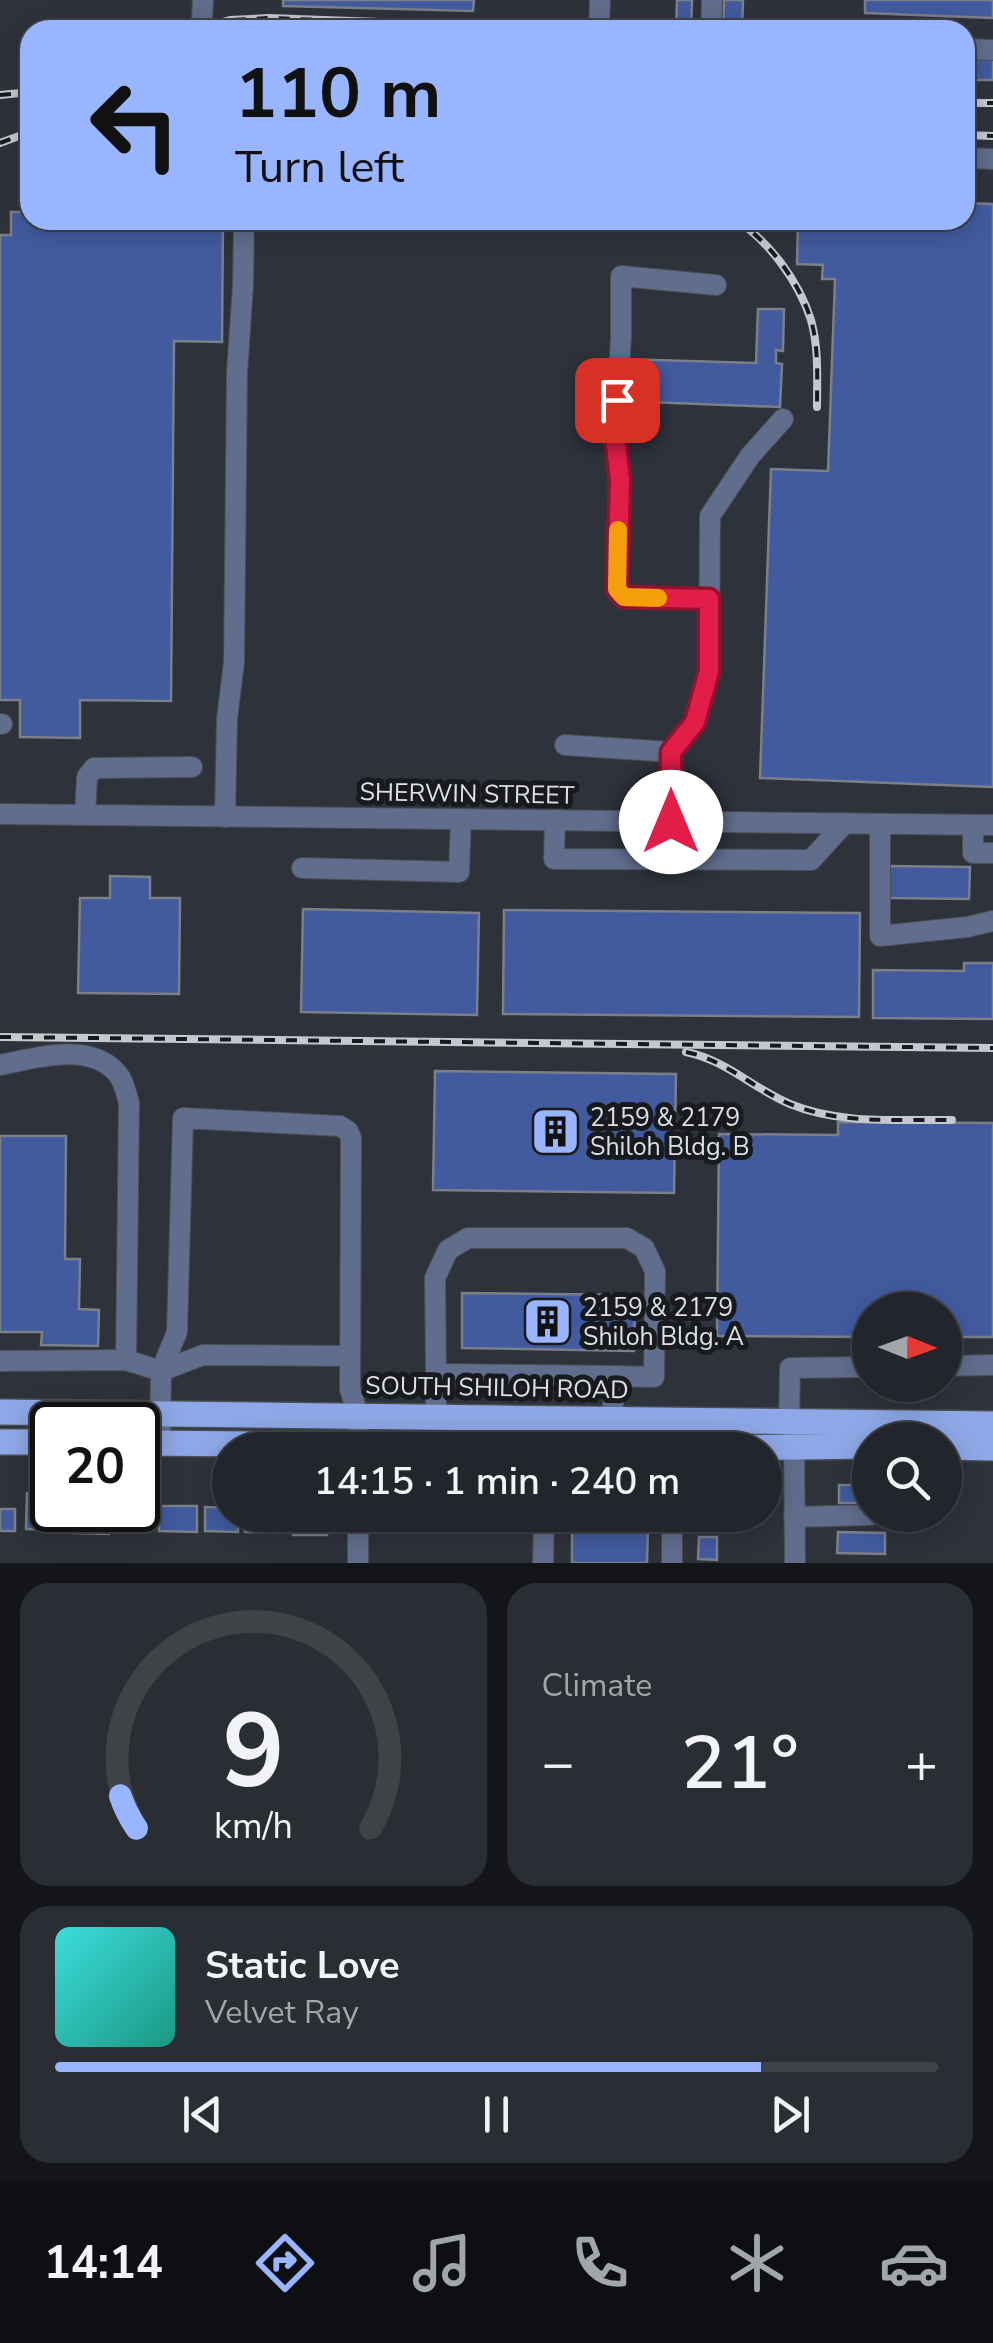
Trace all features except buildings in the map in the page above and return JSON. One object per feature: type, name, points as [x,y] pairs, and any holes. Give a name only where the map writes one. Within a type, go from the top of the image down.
[{"type":"main road","name":"SOUTH SHILOH ROAD","points":[[0,1412],[30,1412]]},
{"type":"main road","name":"SOUTH SHILOH ROAD","points":[[160,1413],[612,1419],[792,1431],[852,1443]]},
{"type":"main road","name":"SOUTH SHILOH ROAD","points":[[780,1432],[993,1424]]},
{"type":"main road","points":[[0,1442],[30,1442]]},
{"type":"main road","name":"SOUTH SHILOH ROAD","points":[[160,1443],[212,1444]]},
{"type":"main road","points":[[962,1447],[993,1448]]},
{"type":"street","points":[[224,816],[227,719],[234,662],[237,374],[244,230]]},
{"type":"street","points":[[709,599],[624,597],[617,589],[620,480],[615,438],[622,337],[620,276],[716,285]]},
{"type":"street","points":[[671,822],[671,752],[695,722],[709,671],[710,516],[750,456],[782,419]]},
{"type":"street","points":[[565,745],[671,752]]},
{"type":"street","points":[[86,815],[87,777],[94,768],[192,767]]},
{"type":"street","name":"SHERWIN STREET","points":[[0,814],[983,825]]},
{"type":"street","points":[[302,868],[458,872],[461,819]]},
{"type":"street","points":[[555,820],[554,859],[811,860],[845,824]]},
{"type":"street","points":[[880,824],[880,936],[993,921]]},
{"type":"street","points":[[983,825],[973,852],[993,853]]},
{"type":"street","points":[[0,1065],[73,1054],[96,1059],[116,1071],[125,1087],[129,1103],[126,1360]]},
{"type":"street","points":[[160,1413],[161,1371],[177,1332],[183,1118],[340,1126],[351,1138],[350,1389],[358,1415],[358,1432]]},
{"type":"street","points":[[436,1374],[654,1377],[655,1270],[644,1248],[627,1238],[468,1238],[448,1250],[435,1278],[436,1416]]},
{"type":"street","points":[[0,1361],[126,1360],[161,1371],[203,1355],[350,1356]]},
{"type":"street","points":[[962,1366],[993,1365]]},
{"type":"street","points":[[795,1563],[790,1368],[852,1367]]},
{"type":"street","points":[[612,1432],[614,1376]]},
{"type":"street","points":[[794,1517],[852,1515]]},
{"type":"street","points":[[358,1532],[358,1563]]},
{"type":"street","points":[[543,1563],[544,1532]]},
{"type":"street","points":[[672,1532],[672,1563]]},
{"type":"railway","points":[[230,20],[324,20]]},
{"type":"railway","points":[[0,95],[20,93]]},
{"type":"railway","points":[[975,103],[993,103]]},
{"type":"railway","points":[[975,135],[993,136]]},
{"type":"railway","points":[[0,143],[20,136]]},
{"type":"railway","points":[[749,230],[772,251],[806,306],[815,341],[817,407]]},
{"type":"railway","points":[[0,1037],[993,1048]]},
{"type":"railway","points":[[686,1052],[714,1061],[777,1098],[809,1111],[870,1120],[952,1120]]},
{"type":"slow traffic","points":[[618,530],[617,589],[624,597],[658,598]]},
{"type":"place","name":"2159 & 2179 Shiloh Bldg. B","points":[[555,1132]]},
{"type":"place","name":"2159 & 2179 Shiloh Bldg. A","points":[[548,1322]]},
{"type":"route","points":[[617,400],[617,589],[624,597],[709,599],[709,671],[695,722],[671,752],[671,822]]}]
